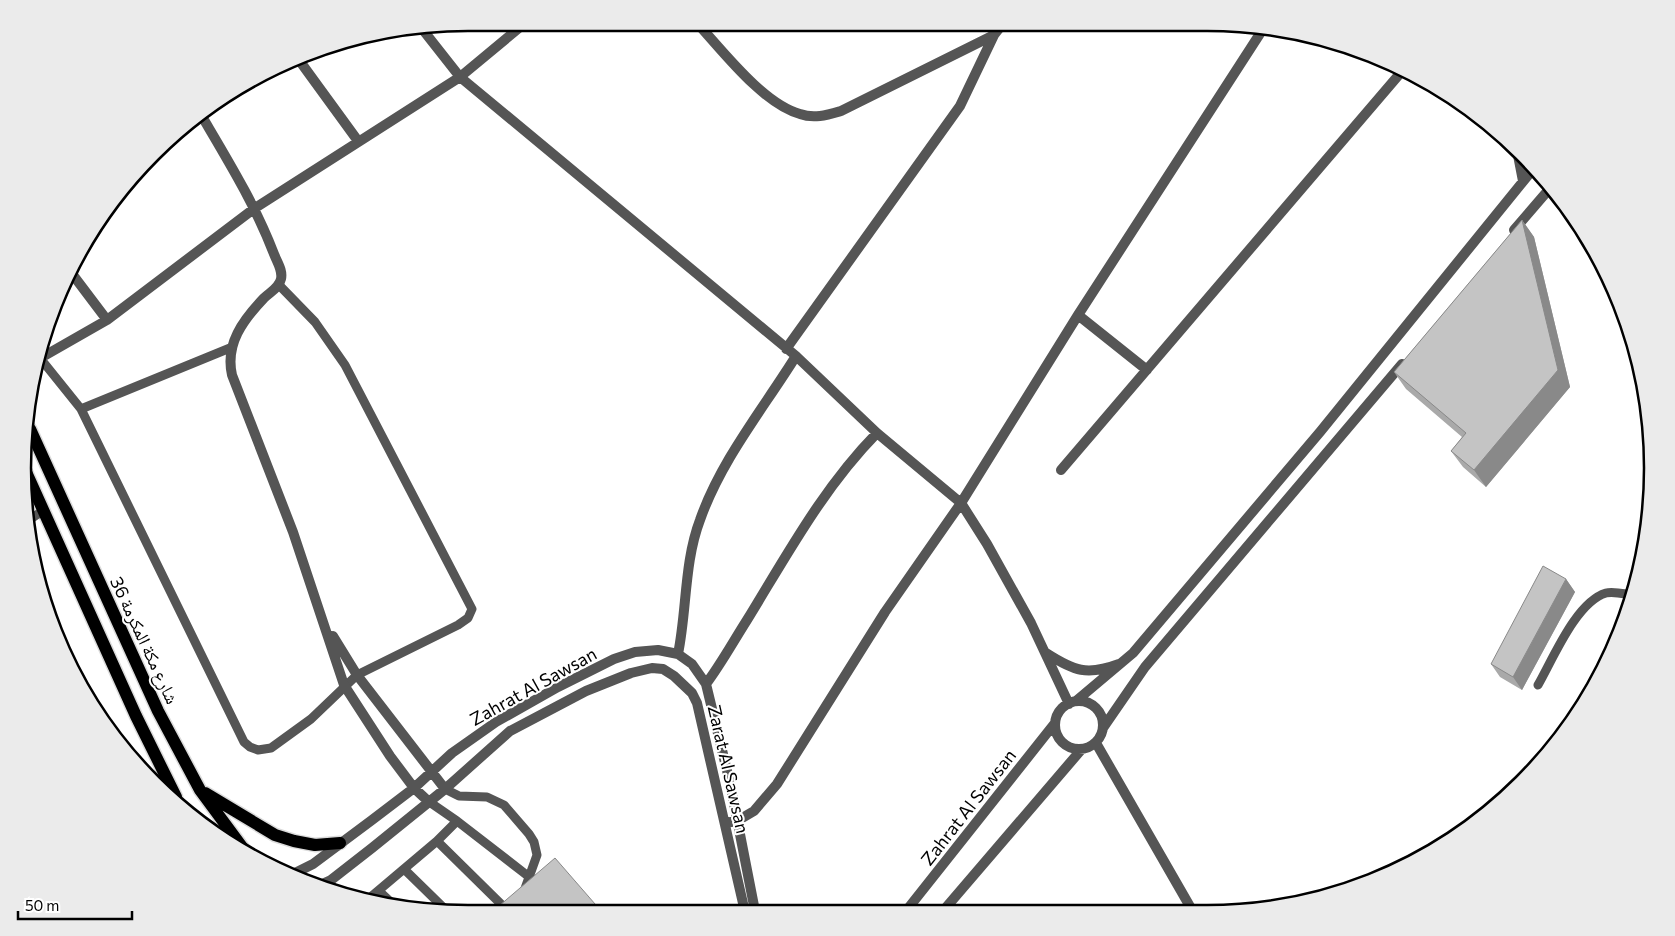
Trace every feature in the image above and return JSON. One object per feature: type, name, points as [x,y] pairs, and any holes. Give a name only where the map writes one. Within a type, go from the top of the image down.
[{"type":"main road","name":"شارع مكة المكرمة 36","points":[[32,434],[158,711],[200,790],[234,837]]},
{"type":"main road","points":[[32,484],[136,716],[172,789]]},
{"type":"main road","points":[[200,790],[276,835],[294,841],[315,844],[340,843]]},
{"type":"street","points":[[46,354],[107,320],[255,208],[460,77],[515,31]]},
{"type":"street","points":[[704,31],[752,83],[786,109],[801,115],[822,116],[841,111],[994,35]]},
{"type":"street","points":[[786,349],[960,106],[997,31]]},
{"type":"street","points":[[426,33],[460,77],[796,356],[877,432],[961,503],[987,544],[1073,702],[1093,706],[1103,720],[1103,728]]},
{"type":"street","points":[[725,823],[737,821],[754,811],[777,784],[886,612],[961,503],[1078,315],[1260,35]]},
{"type":"street","points":[[302,64],[358,141]]},
{"type":"street","points":[[1061,470],[1398,75]]},
{"type":"street","points":[[204,120],[255,208],[282,271],[279,284],[264,298],[241,327],[230,348],[229,363],[232,375],[293,532],[326,624],[344,685],[414,788],[428,801]]},
{"type":"street","points":[[1520,163],[1523,180]]},
{"type":"street","points":[[1081,750],[1073,749],[1059,739],[1055,723],[1057,715],[1124,662],[1320,432],[1426,304],[1529,173]]},
{"type":"street","points":[[1508,238],[1546,193]]},
{"type":"street","points":[[75,277],[107,320]]},
{"type":"street","points":[[1078,315],[1147,370]]},
{"type":"street","points":[[754,905],[706,684],[692,664],[678,654],[684,624],[693,544],[699,520],[712,492],[743,437],[796,356]]},
{"type":"street","points":[[948,905],[1081,750],[1096,743],[1103,728],[1145,666],[1409,356]]},
{"type":"street","points":[[706,684],[723,661],[800,532],[853,459],[877,432]]},
{"type":"street","points":[[326,624],[358,675],[402,736],[445,789]]},
{"type":"street","name":"Zahrat Al Sawsan","points":[[299,871],[313,864],[414,788],[452,753],[496,722],[596,667],[635,652],[658,650],[678,654]]},
{"type":"street","points":[[1045,652],[1072,669],[1082,671],[1108,668],[1124,662]]},
{"type":"street","name":"Zarat Al Sawsan","points":[[327,882],[445,789],[510,731],[586,691],[643,670],[663,669],[684,684],[697,703],[743,905]]},
{"type":"street","name":"Zahrat Al Sawsan","points":[[911,905],[1055,723]]},
{"type":"street","points":[[1096,743],[1189,905]]},
{"type":"lane","points":[[44,366],[81,409],[244,742],[258,750],[271,748],[311,719],[344,685],[358,675],[458,626],[468,618],[472,610],[345,366],[315,322],[279,284]]},
{"type":"lane","points":[[81,409],[230,348]]},
{"type":"lane","points":[[34,517],[44,510]]},
{"type":"lane","points":[[1538,685],[1581,610],[1594,599],[1607,592],[1625,594]]},
{"type":"lane","points":[[445,789],[459,796],[487,797],[504,805],[534,842],[537,855],[528,876],[525,892],[511,905]]},
{"type":"lane","points":[[428,801],[528,876]]},
{"type":"lane","points":[[374,894],[437,841],[457,821]]},
{"type":"lane","points":[[437,841],[498,905]]},
{"type":"lane","points":[[404,869],[441,904]]},
{"type":"lane","points":[[379,891],[385,896]]},
{"type":"building","points":[[1522,220],[1558,370],[1474,470],[1451,451],[1466,433],[1394,372]]},
{"type":"building","points":[[1543,566],[1566,579],[1513,677],[1491,664]]},
{"type":"building","points":[[555,858],[596,905],[500,905]]}]
